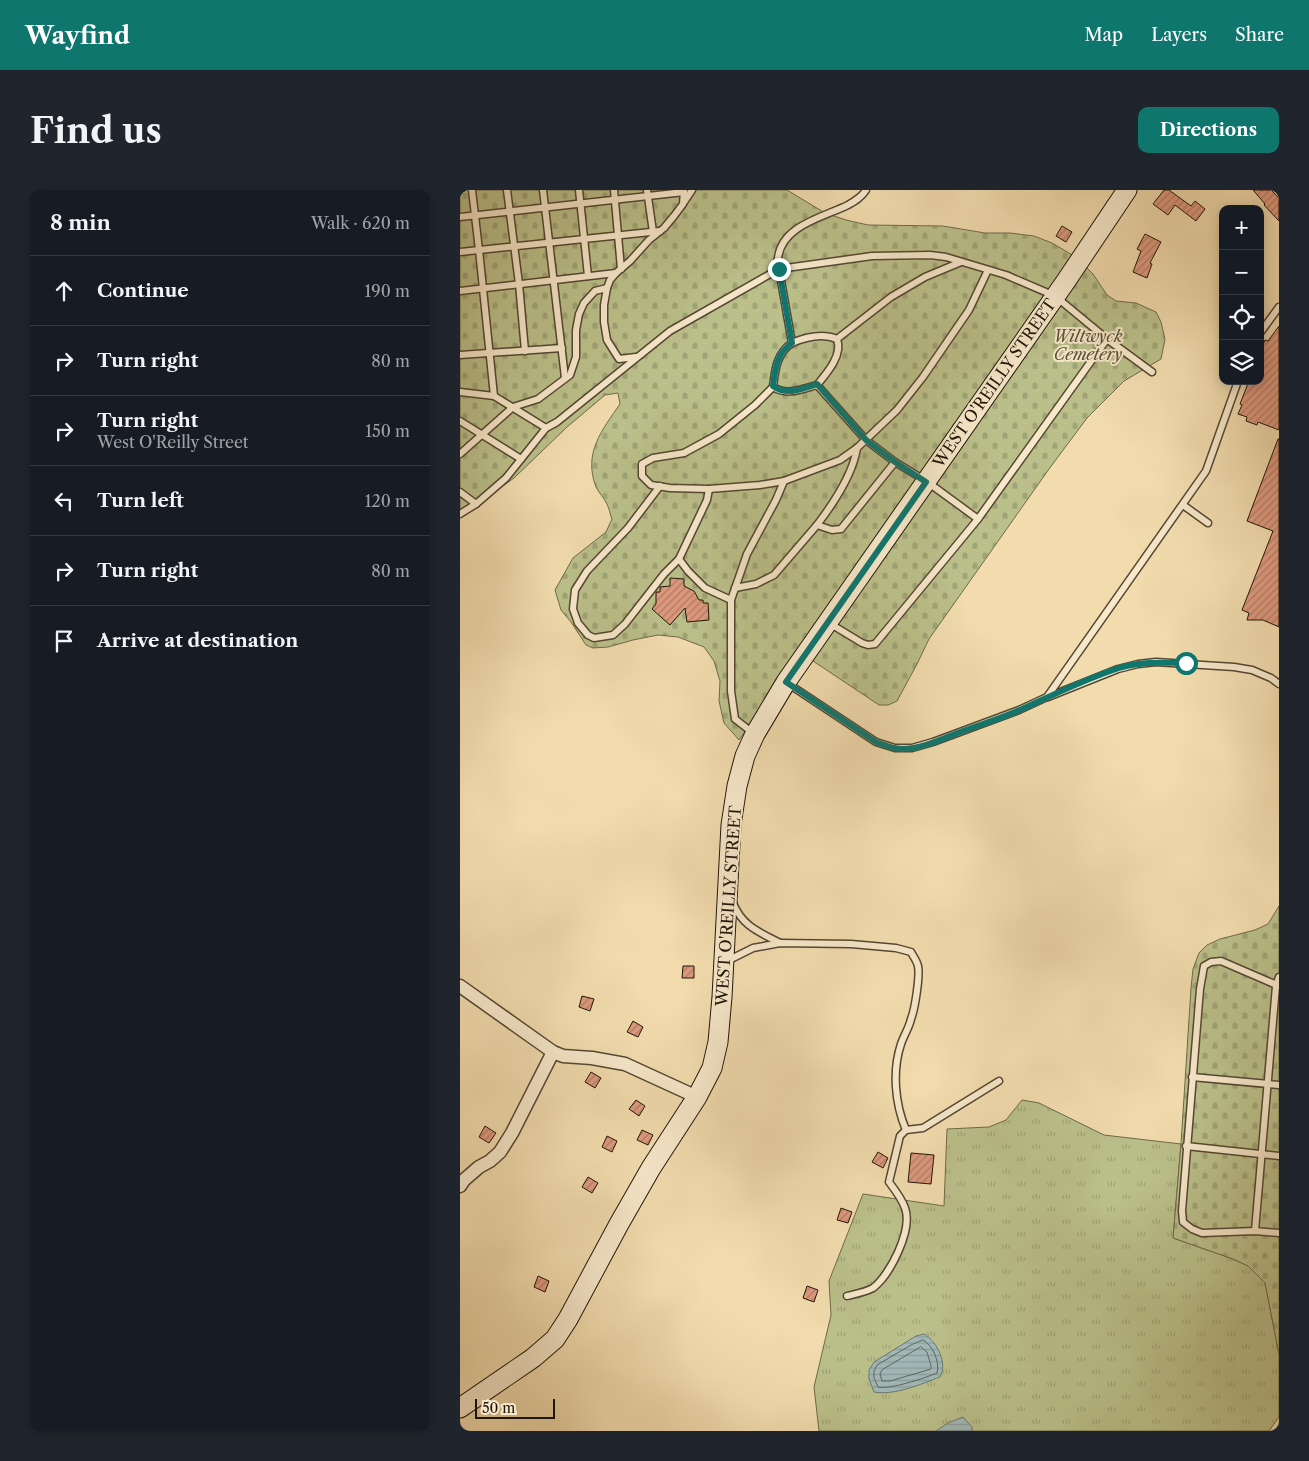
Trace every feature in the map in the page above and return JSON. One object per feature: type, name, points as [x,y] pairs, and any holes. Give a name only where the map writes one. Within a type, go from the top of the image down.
[{"type":"street","name":"WEST O'REILLY STREET","points":[[460,1408],[533,1358],[555,1339],[568,1319],[618,1224],[651,1168],[697,1097],[712,1068],[718,1042],[732,825],[737,786],[745,756],[755,734],[786,682],[1127,190]]},
{"type":"street","points":[[460,986],[553,1052],[563,1056],[592,1058],[625,1064],[697,1097]]},
{"type":"street","points":[[460,1186],[464,1180],[500,1152],[512,1133],[553,1052]]},
{"type":"lane","points":[[472,190],[494,396]]},
{"type":"lane","points":[[507,190],[525,351]]},
{"type":"lane","points":[[543,190],[565,378]]},
{"type":"lane","points":[[579,190],[588,276]]},
{"type":"lane","points":[[614,190],[618,236],[618,271]]},
{"type":"lane","points":[[638,357],[620,359],[607,340],[604,314],[607,288],[610,280],[618,271],[674,216],[692,190]]},
{"type":"lane","points":[[792,343],[778,258],[784,241],[795,230],[855,201],[866,190]]},
{"type":"lane","points":[[460,217],[615,199],[648,193],[684,191],[683,204]]},
{"type":"lane","points":[[648,193],[656,232]]},
{"type":"lane","points":[[460,252],[656,232]]},
{"type":"lane","points":[[460,514],[476,504],[506,478],[546,428],[557,422],[670,331],[779,269],[872,256],[930,255],[946,257],[1006,275],[1054,296],[1152,372]]},
{"type":"lane","points":[[837,339],[891,297],[924,277],[961,262]]},
{"type":"lane","points":[[837,339],[815,337],[804,338],[792,343],[785,348],[778,359],[774,372],[773,386],[754,405],[719,434],[684,453],[653,458],[642,464],[642,476],[651,485],[660,486],[709,489],[760,485],[784,481],[840,460],[857,448],[897,410],[969,310],[988,270]]},
{"type":"lane","points":[[460,291],[618,271]]},
{"type":"lane","points":[[460,454],[513,407],[538,399],[570,375],[576,357],[576,330],[579,314],[584,303],[595,291],[607,288]]},
{"type":"lane","points":[[1264,328],[1279,307]]},
{"type":"lane","points":[[773,386],[779,391],[789,392],[817,384],[827,373],[835,359],[839,344],[837,339]]},
{"type":"lane","points":[[828,622],[862,643],[874,644],[978,519],[1107,339]]},
{"type":"lane","points":[[460,355],[562,348]]},
{"type":"lane","points":[[817,384],[866,440],[978,519]]},
{"type":"lane","points":[[1047,697],[1206,471],[1237,385]]},
{"type":"lane","points":[[460,392],[494,396],[546,428]]},
{"type":"lane","points":[[460,421],[521,459]]},
{"type":"lane","points":[[736,588],[756,584],[774,575],[817,526],[851,470],[857,448]]},
{"type":"lane","points":[[817,526],[832,530],[841,529],[895,462]]},
{"type":"lane","points":[[755,734],[735,719],[731,691],[731,600],[747,554],[784,481]]},
{"type":"lane","points":[[660,486],[628,528],[587,571],[575,590],[572,609],[578,623],[588,635],[594,638],[613,635],[626,624],[664,574],[679,558],[707,500],[709,489]]},
{"type":"lane","points":[[460,492],[476,504]]},
{"type":"lane","points":[[1183,505],[1208,523]]},
{"type":"lane","points":[[679,558],[688,571],[705,588],[731,600]]},
{"type":"lane","points":[[786,682],[876,742],[895,748],[912,748],[933,742],[1019,710],[1118,668],[1138,664],[1156,662],[1252,670],[1271,678],[1279,684]]},
{"type":"lane","points":[[728,890],[736,911],[748,926],[780,943]]},
{"type":"lane","points":[[724,963],[753,948],[780,943],[850,944],[896,948],[911,952],[918,965],[918,980],[912,1019],[901,1044],[897,1064],[896,1089],[901,1119],[906,1130]]},
{"type":"lane","points":[[1278,986],[1221,961],[1211,962],[1204,966],[1200,989],[1192,1077],[1182,1211],[1183,1222],[1192,1229],[1202,1233],[1255,1230],[1279,1233]]},
{"type":"lane","points":[[1255,1230],[1279,977]]},
{"type":"lane","points":[[1192,1077],[1279,1085]]},
{"type":"lane","points":[[847,1296],[871,1289],[881,1281],[889,1269],[904,1237],[906,1224],[905,1207],[889,1182],[900,1136],[906,1130],[923,1128],[999,1080]]},
{"type":"lane","points":[[1186,1146],[1279,1156]]},
{"type":"green space","name":"Wiltwyck Cemetery","points":[[460,190],[787,190],[825,213],[846,220],[868,225],[943,226],[985,233],[1010,233],[1034,236],[1052,243],[1074,256],[739,740],[724,723],[719,701],[720,681],[714,661],[704,647],[678,637],[658,635],[608,647],[593,648],[586,645],[561,610],[555,590],[573,558],[606,532],[612,519],[607,504],[596,487],[592,463],[596,443],[620,404],[618,393],[605,395],[567,427],[514,478],[460,517]]},
{"type":"green space","name":"Wiltwyck Cemetery","points":[[1084,265],[1093,274],[1107,295],[1116,301],[1136,303],[1156,312],[1161,322],[1165,339],[1161,359],[1124,381],[1087,418],[929,639],[897,701],[888,705],[879,705],[810,659]]},
{"type":"green space","points":[[1279,906],[1279,1354],[1265,1283],[1248,1266],[1173,1238],[1193,969],[1199,953],[1207,945],[1268,924]]},
{"type":"green space","points":[[1022,1100],[1039,1103],[1104,1135],[1181,1144],[1173,1238],[1248,1266],[1265,1283],[1279,1354],[1279,1417],[1269,1431],[819,1431],[814,1387],[831,1315],[829,1281],[863,1194],[944,1206],[947,1129],[989,1127],[1006,1120]]},
{"type":"water","points":[[924,1334],[929,1337],[940,1353],[943,1366],[940,1377],[898,1391],[874,1392],[869,1379],[869,1370],[874,1362],[916,1336]]},
{"type":"water","points":[[963,1417],[972,1427],[972,1431],[936,1431],[948,1423]]},
{"type":"building","points":[[1164,190],[1169,190],[1191,206],[1195,201],[1205,209],[1196,221],[1175,205],[1168,215],[1153,204]]},
{"type":"building","points":[[1253,190],[1271,190],[1279,198],[1279,221],[1264,205]]},
{"type":"building","points":[[1062,226],[1072,232],[1066,242],[1056,236]]},
{"type":"building","points":[[1145,234],[1161,242],[1150,263],[1152,264],[1147,278],[1133,272],[1141,251],[1137,249]]},
{"type":"building","points":[[1279,326],[1279,430],[1258,422],[1257,425],[1246,421],[1247,417],[1238,414],[1247,385],[1264,385],[1264,342],[1265,340],[1268,341]]},
{"type":"building","points":[[1278,439],[1279,627],[1263,620],[1247,620],[1249,613],[1242,610],[1273,531],[1247,521]]},
{"type":"building","points":[[670,578],[684,579],[684,586],[694,591],[699,600],[703,600],[703,603],[708,603],[709,620],[687,622],[685,608],[670,625],[652,609],[656,604],[656,592],[660,592],[660,587],[670,586]]},
{"type":"building","points":[[683,966],[694,966],[694,978],[682,978]]},
{"type":"building","points":[[582,996],[594,999],[590,1011],[579,1007]]},
{"type":"building","points":[[633,1021],[643,1027],[638,1037],[627,1032]]},
{"type":"building","points":[[591,1072],[601,1078],[595,1088],[585,1082]]},
{"type":"building","points":[[636,1100],[645,1106],[639,1116],[629,1109]]},
{"type":"building","points":[[485,1126],[496,1133],[489,1143],[479,1137]]},
{"type":"building","points":[[642,1130],[653,1135],[648,1145],[637,1140]]},
{"type":"building","points":[[607,1136],[617,1141],[612,1152],[602,1147]]},
{"type":"building","points":[[878,1152],[888,1158],[883,1168],[872,1162]]},
{"type":"building","points":[[911,1153],[934,1155],[931,1184],[908,1182]]},
{"type":"building","points":[[588,1177],[598,1183],[592,1193],[582,1187]]},
{"type":"building","points":[[841,1208],[852,1212],[848,1223],[837,1220]]},
{"type":"building","points":[[538,1276],[549,1281],[545,1292],[534,1287]]},
{"type":"building","points":[[807,1286],[818,1290],[814,1302],[803,1298]]},
{"type":"route","points":[[779,269],[792,343],[785,348],[778,359],[774,372],[773,386],[779,391],[789,392],[817,384],[866,440],[926,482],[786,682],[876,742],[903,749],[933,742],[1019,710],[1118,668],[1156,662],[1186,663]]}]
